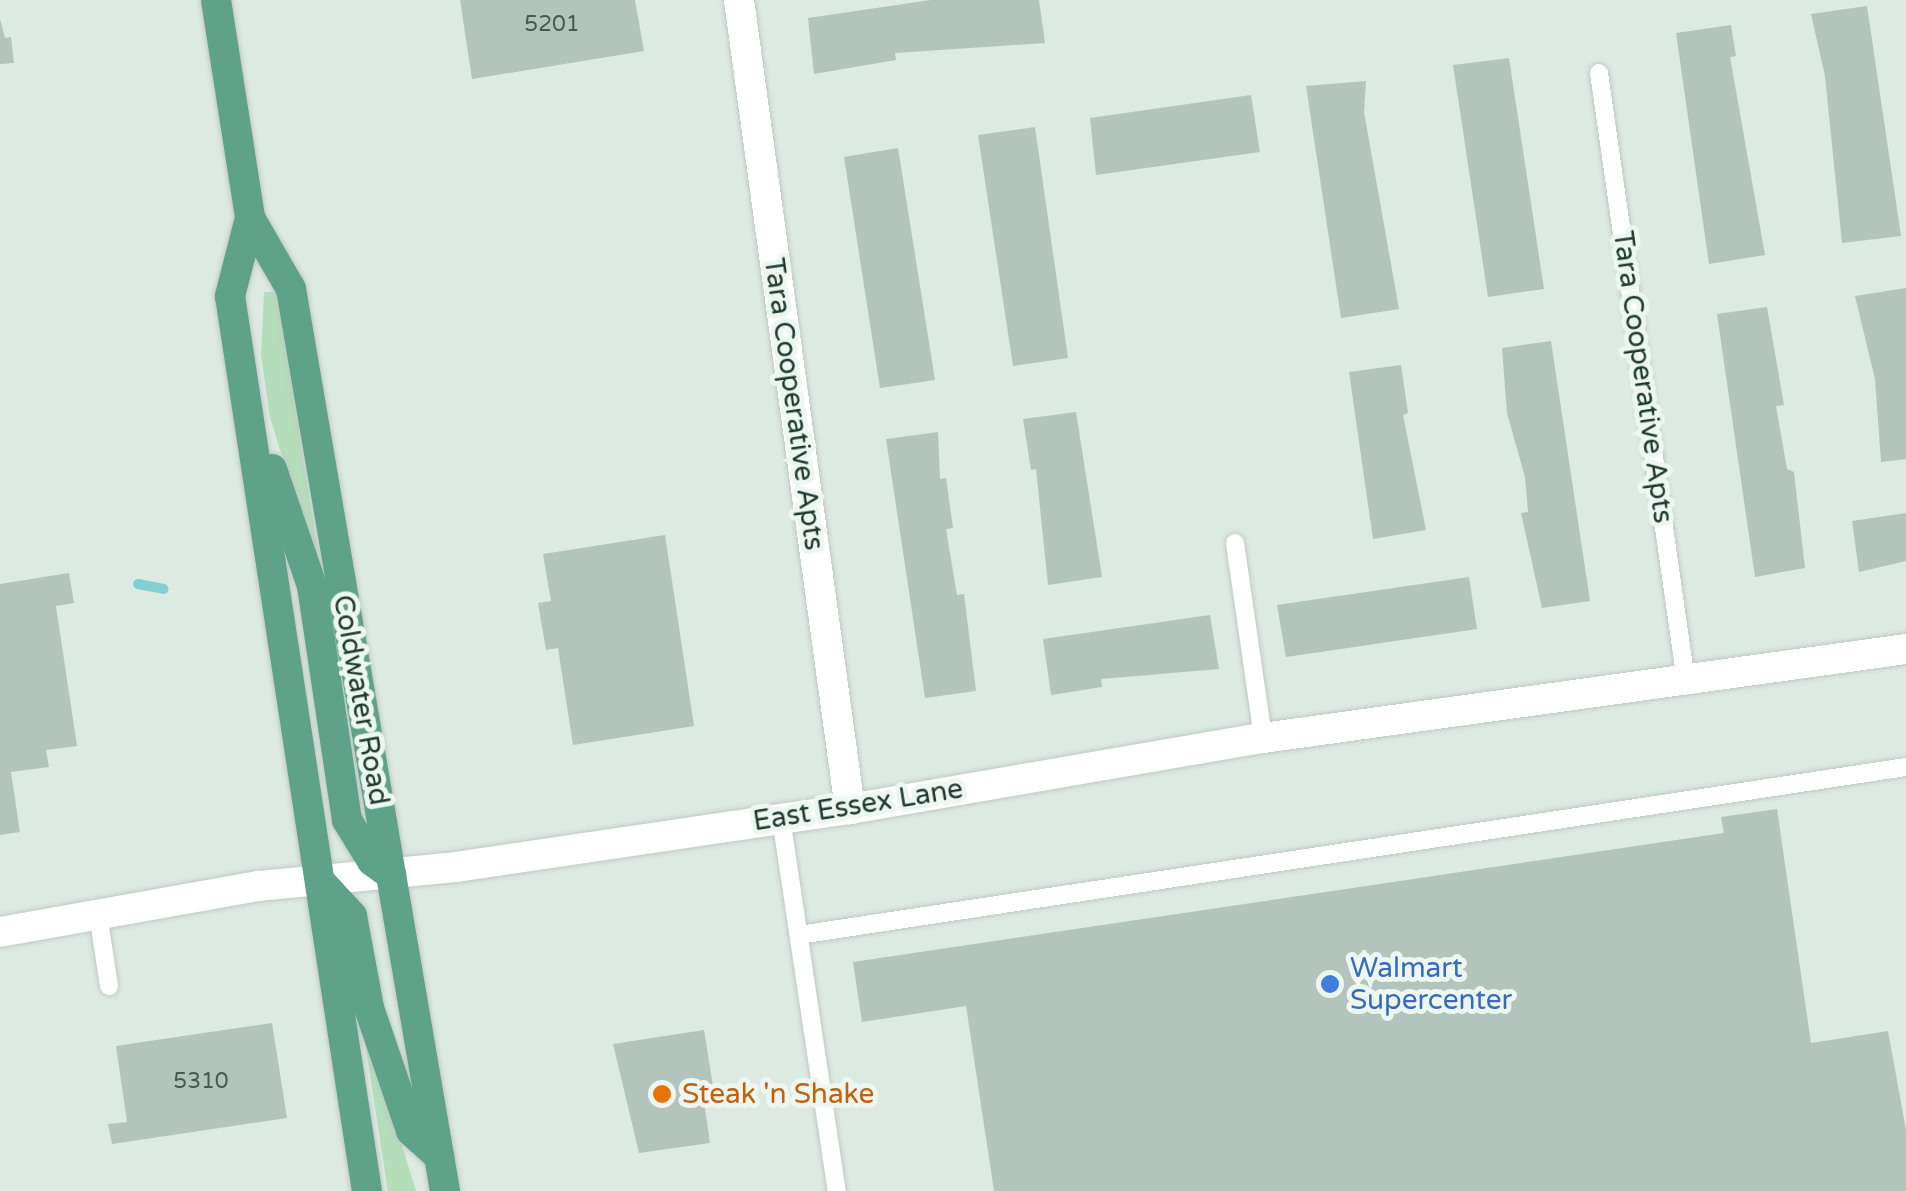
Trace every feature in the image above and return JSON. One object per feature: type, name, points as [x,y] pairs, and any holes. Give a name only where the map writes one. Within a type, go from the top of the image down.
[{"type":"main road","name":"Coldwater Road","points":[[216,0],[250,218],[291,289],[445,1191]]},
{"type":"main road","name":"Coldwater Road","points":[[250,218],[230,296],[367,1191]]},
{"type":"main road","points":[[255,448],[272,468],[312,586],[346,820],[372,861],[391,875]]},
{"type":"main road","points":[[322,882],[352,916],[369,1008],[411,1131],[439,1156]]},
{"type":"street","name":"Tara Cooperative Apts","points":[[739,0],[850,809]]},
{"type":"street","name":"East Essex Lane","points":[[0,932],[98,914],[850,809],[1263,738],[1906,649]]},
{"type":"lane","name":"Tara Cooperative Apts","points":[[1600,73],[1701,679]]},
{"type":"lane","points":[[1235,544],[1263,738]]},
{"type":"lane","points":[[799,935],[1906,768]]},
{"type":"lane","points":[[781,818],[837,1191]]},
{"type":"lane","points":[[98,914],[108,986]]},
{"type":"green space","points":[[264,292],[277,292],[318,552],[312,554],[270,417],[261,355]]},
{"type":"green space","points":[[372,1048],[416,1191],[388,1191],[366,1049]]},
{"type":"building","points":[[460,0],[635,0],[644,51],[472,79]]},
{"type":"building","points":[[931,0],[1039,0],[1045,43],[895,53],[896,60],[814,74],[808,18]]},
{"type":"building","points":[[1867,6],[1901,236],[1842,243],[1825,76],[1811,14]]},
{"type":"building","points":[[0,19],[5,38],[11,37],[14,63],[0,64]]},
{"type":"building","points":[[1731,25],[1736,56],[1730,57],[1765,255],[1709,264],[1676,33]]},
{"type":"building","points":[[1509,58],[1544,289],[1488,297],[1453,65]]},
{"type":"building","points":[[1366,81],[1364,112],[1399,309],[1341,318],[1306,86]]},
{"type":"building","points":[[1251,95],[1260,152],[1096,175],[1090,118]]},
{"type":"building","points":[[1035,127],[1068,358],[1013,366],[978,135]]},
{"type":"building","points":[[898,148],[935,380],[880,388],[844,157]]},
{"type":"building","points":[[1906,288],[1906,459],[1881,462],[1875,379],[1855,296]]},
{"type":"building","points":[[1767,307],[1784,405],[1776,406],[1787,469],[1794,472],[1805,568],[1755,577],[1717,314]]},
{"type":"building","points":[[1551,341],[1590,601],[1542,608],[1521,513],[1528,512],[1525,477],[1507,413],[1502,348]]},
{"type":"building","points":[[1401,365],[1408,413],[1403,415],[1426,530],[1373,539],[1349,372]]},
{"type":"building","points":[[1076,412],[1102,577],[1048,585],[1036,469],[1031,470],[1023,419]]},
{"type":"building","points":[[938,432],[940,479],[946,478],[953,528],[946,529],[957,595],[964,594],[976,691],[925,698],[886,439]]},
{"type":"building","points":[[1906,513],[1906,561],[1859,572],[1852,521]]},
{"type":"building","points":[[665,535],[694,726],[573,745],[558,648],[546,650],[538,603],[551,601],[543,554]]},
{"type":"building","points":[[69,573],[74,603],[56,606],[77,746],[46,750],[49,767],[11,772],[20,832],[0,835],[0,584]]},
{"type":"building","points":[[1469,577],[1477,629],[1286,657],[1277,605]]},
{"type":"building","points":[[1210,615],[1219,669],[1101,679],[1102,687],[1051,695],[1043,639]]},
{"type":"building","name":"Walmart Supercenter","points":[[1777,809],[1811,1043],[1888,1031],[1906,1130],[1906,1191],[994,1191],[966,1006],[862,1022],[853,962],[1724,833],[1721,817]]},
{"type":"building","points":[[272,1023],[287,1118],[112,1144],[108,1124],[127,1122],[116,1046]]},
{"type":"building","name":"Steak 'n Shake","points":[[704,1030],[713,1086],[702,1088],[710,1143],[639,1153],[613,1044]]},
{"type":"waterway","points":[[138,584],[164,589]]},
{"type":"place","name":"Walmart Supercenter","points":[[1330,984]]},
{"type":"place","name":"Steak 'n Shake","points":[[662,1094]]}]
